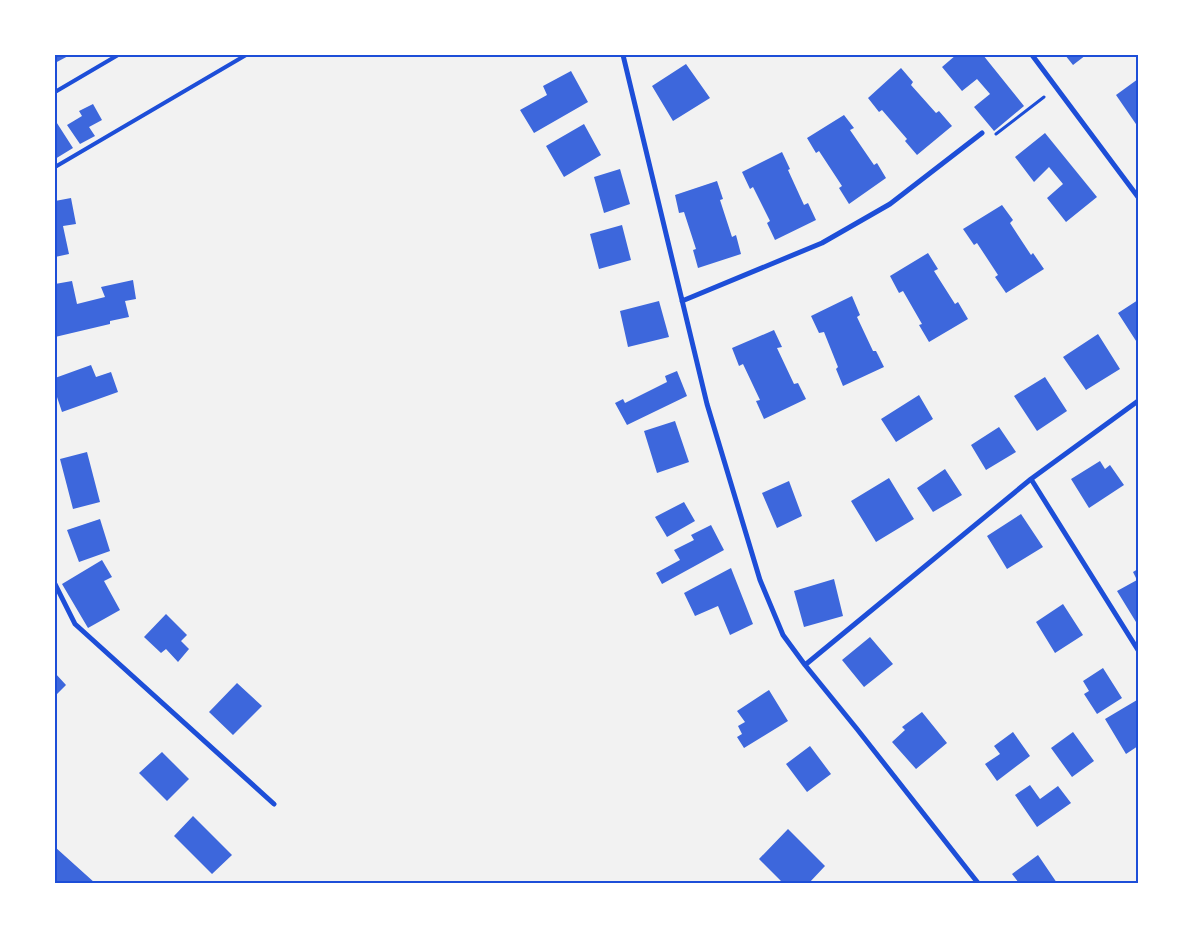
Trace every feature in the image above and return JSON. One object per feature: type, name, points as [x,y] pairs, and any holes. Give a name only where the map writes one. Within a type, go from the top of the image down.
[{"type":"street","points":[[623,55],[707,404],[760,580],[783,635],[978,883]]},
{"type":"street","points":[[1032,55],[1138,197]]},
{"type":"street","points":[[682,301],[822,242],[873,214],[890,204],[982,133]]},
{"type":"street","points":[[805,665],[1031,479],[1138,401]]},
{"type":"street","points":[[1031,479],[1138,650]]},
{"type":"street","points":[[55,584],[75,624],[274,804]]},
{"type":"lane","points":[[55,92],[118,55]]},
{"type":"lane","points":[[55,167],[246,55]]},
{"type":"path","points":[[982,133],[995,135],[1056,87]]},
{"type":"building","points":[[55,55],[70,55],[55,63]]},
{"type":"building","points":[[956,55],[983,55],[1024,106],[994,131],[974,107],[990,94],[977,79],[962,91],[942,67]]},
{"type":"building","points":[[1065,55],[1086,55],[1073,65]]},
{"type":"building","points":[[686,64],[710,98],[673,121],[652,86]]},
{"type":"building","points":[[901,68],[913,82],[911,85],[936,113],[939,111],[952,126],[917,155],[905,141],[907,139],[882,110],[879,112],[868,98]]},
{"type":"building","points":[[571,71],[588,102],[534,133],[520,110],[547,95],[543,86]]},
{"type":"building","points":[[1138,79],[1138,127],[1116,95]]},
{"type":"building","points":[[93,104],[102,120],[89,127],[95,136],[80,144],[67,125],[82,116],[79,111]]},
{"type":"building","points":[[844,115],[854,128],[850,130],[874,165],[877,163],[886,178],[849,204],[839,188],[842,186],[819,151],[816,153],[807,138]]},
{"type":"building","points":[[55,120],[73,148],[55,159]]},
{"type":"building","points":[[584,124],[601,155],[564,177],[546,146]]},
{"type":"building","points":[[1045,133],[1097,197],[1066,222],[1047,198],[1063,184],[1049,167],[1034,182],[1015,157]]},
{"type":"building","points":[[782,152],[804,205],[808,203],[816,220],[775,240],[767,223],[770,221],[753,187],[750,189],[742,172]]},
{"type":"building","points":[[620,169],[630,204],[604,213],[594,177]]},
{"type":"building","points":[[717,181],[723,199],[720,200],[732,237],[736,235],[741,254],[698,268],[693,250],[696,249],[684,212],[679,213],[675,195]]},
{"type":"building","points":[[71,198],[76,224],[63,226],[69,254],[55,257],[55,201]]},
{"type":"building","points":[[1002,205],[1013,220],[1010,223],[1031,255],[1033,253],[1044,269],[1006,293],[995,277],[998,275],[977,243],[974,245],[963,229]]},
{"type":"building","points":[[622,225],[631,260],[599,269],[590,234]]},
{"type":"building","points":[[928,253],[938,269],[934,271],[955,304],[958,302],[968,319],[929,342],[919,325],[922,324],[903,291],[899,293],[890,276]]},
{"type":"building","points":[[133,280],[136,299],[125,301],[129,317],[110,321],[110,324],[55,337],[55,284],[72,281],[77,304],[105,297],[101,287]]},
{"type":"building","points":[[852,296],[860,315],[857,317],[873,351],[876,351],[884,367],[843,386],[836,369],[838,367],[824,332],[819,333],[811,316]]},
{"type":"building","points":[[1138,300],[1138,344],[1118,313]]},
{"type":"building","points":[[659,301],[669,337],[628,347],[620,311]]},
{"type":"building","points":[[774,330],[782,347],[777,348],[794,384],[798,383],[806,399],[764,419],[756,401],[760,400],[743,364],[739,366],[732,348]]},
{"type":"building","points":[[1098,334],[1120,369],[1086,390],[1063,357]]},
{"type":"building","points":[[91,365],[96,377],[111,372],[118,392],[62,412],[55,391],[55,378]]},
{"type":"building","points":[[677,371],[687,396],[627,425],[615,403],[623,399],[625,403],[667,382],[665,376]]},
{"type":"building","points":[[1045,377],[1067,411],[1037,431],[1014,396]]},
{"type":"building","points":[[919,395],[933,419],[896,442],[881,419]]},
{"type":"building","points":[[675,421],[689,462],[657,473],[644,431]]},
{"type":"building","points":[[999,427],[1016,452],[986,470],[971,445]]},
{"type":"building","points":[[87,452],[100,502],[73,509],[60,459]]},
{"type":"building","points":[[1100,461],[1105,469],[1110,465],[1124,485],[1089,508],[1071,479]]},
{"type":"building","points":[[945,469],[962,495],[933,512],[917,488]]},
{"type":"building","points":[[889,478],[914,519],[876,542],[851,501]]},
{"type":"building","points":[[789,481],[802,516],[777,528],[762,493]]},
{"type":"building","points":[[684,502],[695,521],[667,537],[655,517]]},
{"type":"building","points":[[1021,514],[1043,547],[1007,569],[987,536]]},
{"type":"building","points":[[100,519],[110,551],[79,562],[67,530]]},
{"type":"building","points":[[711,525],[724,550],[662,584],[656,573],[680,560],[674,550],[694,540],[691,535]]},
{"type":"building","points":[[102,560],[112,577],[104,581],[120,610],[88,628],[62,584]]},
{"type":"building","points":[[731,568],[753,624],[730,635],[718,606],[695,616],[684,593]]},
{"type":"building","points":[[1138,569],[1138,621],[1136,622],[1117,591],[1137,580],[1133,572]]},
{"type":"building","points":[[834,579],[843,616],[804,627],[794,591]]},
{"type":"building","points":[[1063,604],[1083,635],[1055,653],[1036,622]]},
{"type":"building","points":[[166,614],[187,635],[181,641],[189,649],[178,662],[166,649],[161,653],[144,637]]},
{"type":"building","points":[[870,637],[893,664],[864,687],[842,660]]},
{"type":"building","points":[[1103,668],[1122,698],[1097,714],[1084,694],[1089,691],[1083,681]]},
{"type":"building","points":[[55,673],[66,685],[55,696]]},
{"type":"building","points":[[237,683],[262,706],[233,735],[209,712]]},
{"type":"building","points":[[769,690],[788,721],[744,748],[737,737],[742,734],[738,726],[745,722],[737,711]]},
{"type":"building","points":[[1137,700],[1138,746],[1126,754],[1105,719]]},
{"type":"building","points":[[922,712],[947,743],[916,769],[892,742],[905,730],[902,727]]},
{"type":"building","points":[[1013,732],[1030,756],[997,781],[985,764],[1000,754],[994,746]]},
{"type":"building","points":[[1073,732],[1094,761],[1072,777],[1051,748]]},
{"type":"building","points":[[810,746],[831,774],[807,792],[786,764]]},
{"type":"building","points":[[162,752],[189,779],[167,801],[139,773]]},
{"type":"building","points":[[1030,785],[1040,799],[1058,786],[1071,803],[1037,827],[1015,795]]},
{"type":"building","points":[[193,816],[232,855],[212,874],[174,836]]},
{"type":"building","points":[[788,829],[825,866],[809,883],[783,883],[759,859]]},
{"type":"building","points":[[55,847],[95,883],[55,883]]},
{"type":"building","points":[[1038,855],[1057,883],[1019,883],[1012,874]]}]
